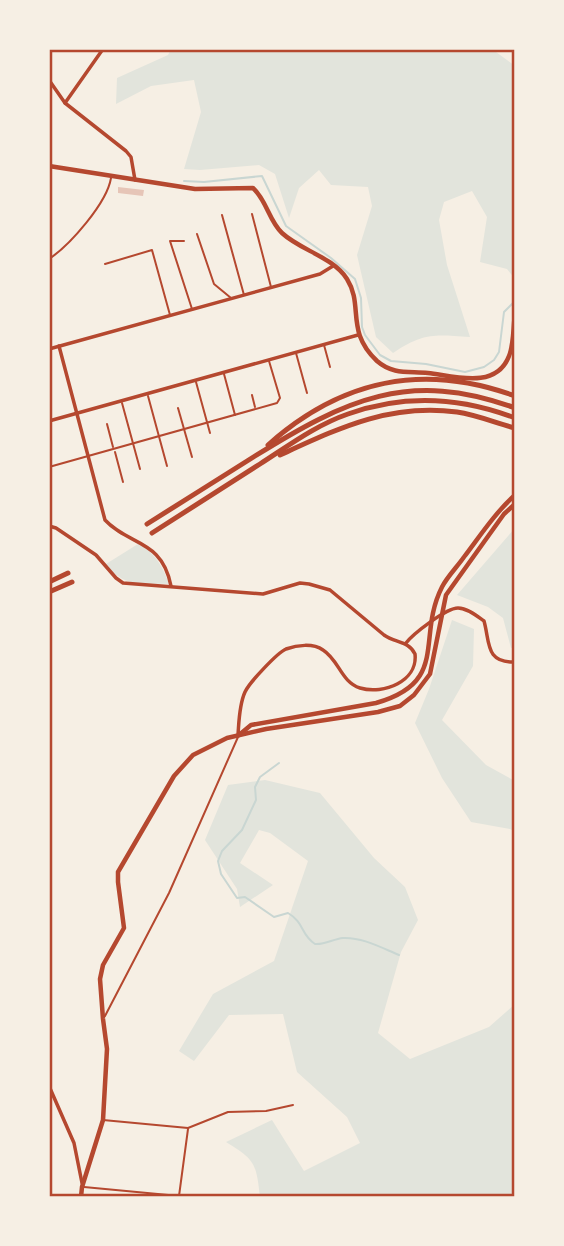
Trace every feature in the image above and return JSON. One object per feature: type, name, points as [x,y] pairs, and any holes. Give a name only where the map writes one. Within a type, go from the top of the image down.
[{"type":"highway","points":[[255,456],[311,412],[332,399],[359,388],[416,379],[473,384],[515,395]]},
{"type":"highway","points":[[147,524],[338,408],[379,396],[439,391],[468,394],[512,407]]},
{"type":"highway","points":[[152,533],[325,424],[348,414],[379,405],[429,399],[476,405],[515,418]]},
{"type":"highway","points":[[262,463],[332,430],[374,417],[404,412],[460,412],[515,428]]},
{"type":"highway","points":[[49,582],[68,573]]},
{"type":"highway","points":[[51,591],[72,582]]},
{"type":"main road","points":[[49,166],[195,189],[253,188],[264,201],[282,233],[334,266],[349,282],[358,335],[378,362],[394,372],[424,372],[476,379],[491,375],[505,364],[510,355],[515,314]]},
{"type":"main road","points":[[238,735],[251,725],[376,703],[395,697],[410,688],[424,670],[436,602],[442,586],[502,507],[515,495]]},
{"type":"main road","points":[[81,1197],[103,1120],[107,1049],[101,971],[124,928],[118,872],[183,764],[193,755],[238,735],[400,706],[414,695],[430,674],[446,595],[515,504]]},
{"type":"street","points":[[65,103],[103,49]]},
{"type":"street","points":[[49,80],[65,103],[126,151],[131,157],[135,180]]},
{"type":"street","points":[[49,349],[320,274],[334,266]]},
{"type":"street","points":[[49,421],[358,335]]},
{"type":"street","points":[[60,346],[105,520],[149,547],[157,555],[171,586]]},
{"type":"street","points":[[49,526],[96,555],[123,583],[262,594],[300,583],[320,586],[339,597],[390,640],[406,643],[415,654],[414,669],[405,680],[396,685],[374,689],[360,688],[350,682],[334,659],[323,649],[305,645],[284,650],[245,692],[238,735]]},
{"type":"street","points":[[406,643],[412,635],[450,610],[462,608],[484,621],[491,653],[505,663],[515,662]]},
{"type":"street","points":[[49,1086],[74,1143],[82,1173],[82,1187]]},
{"type":"lane","points":[[49,260],[69,242],[106,194],[111,177]]},
{"type":"lane","points":[[252,214],[271,288]]},
{"type":"lane","points":[[222,215],[244,295]]},
{"type":"lane","points":[[198,234],[214,284],[231,299]]},
{"type":"lane","points":[[184,241],[170,241],[192,310]]},
{"type":"lane","points":[[105,264],[152,250],[170,316]]},
{"type":"lane","points":[[323,344],[330,367]]},
{"type":"lane","points":[[296,352],[307,393]]},
{"type":"lane","points":[[49,467],[279,402],[269,360]]},
{"type":"lane","points":[[223,373],[235,415]]},
{"type":"lane","points":[[195,381],[210,433]]},
{"type":"lane","points":[[147,394],[167,466]]},
{"type":"lane","points":[[252,395],[256,409]]},
{"type":"lane","points":[[121,402],[140,470]]},
{"type":"lane","points":[[178,408],[192,457]]},
{"type":"lane","points":[[103,1019],[169,893],[238,735]]},
{"type":"lane","points":[[103,1120],[188,1128],[228,1112],[266,1111],[293,1105]]},
{"type":"lane","points":[[82,1187],[179,1196],[188,1128]]},
{"type":"lane","points":[[127,1190],[127,1197]]},
{"type":"shaded area","points":[[171,49],[486,49],[496,52],[515,66],[515,279],[507,269],[480,262],[487,217],[472,191],[444,202],[439,220],[447,265],[470,337],[430,336],[413,341],[393,353],[376,337],[357,255],[372,206],[368,187],[331,185],[319,170],[299,188],[289,218],[275,174],[259,165],[184,169],[201,112],[194,80],[151,86],[116,104],[117,78],[168,55]]},
{"type":"shaded area","points":[[515,528],[515,647],[511,648],[503,618],[488,607],[457,595]]},
{"type":"shaded area","points":[[138,544],[158,561],[169,584],[126,581],[106,564]]},
{"type":"shaded area","points":[[452,620],[474,629],[473,666],[442,720],[486,765],[515,781],[515,832],[471,822],[442,778],[415,723]]},
{"type":"shaded area","points":[[265,780],[320,793],[374,858],[405,887],[418,920],[401,952],[378,1033],[410,1059],[489,1027],[515,1004],[515,1197],[260,1197],[253,1164],[226,1142],[272,1120],[304,1171],[360,1143],[347,1117],[297,1072],[283,1014],[229,1015],[194,1061],[179,1051],[213,994],[274,961],[308,861],[270,833],[259,830],[240,863],[273,885],[240,907],[237,889],[205,840],[228,785]]},
{"type":"building","points":[[118,187],[144,190],[143,196],[118,193]]},
{"type":"waterway","points":[[184,181],[204,182],[262,176],[286,226],[355,279],[361,298],[362,327],[365,335],[380,355],[391,361],[426,364],[465,372],[484,367],[494,360],[499,352],[504,312],[515,301]]},
{"type":"waterway","points":[[279,763],[260,777],[255,787],[256,800],[242,830],[222,851],[218,861],[221,874],[237,898],[245,897],[274,917],[288,913],[315,944],[350,938],[399,955]]}]
